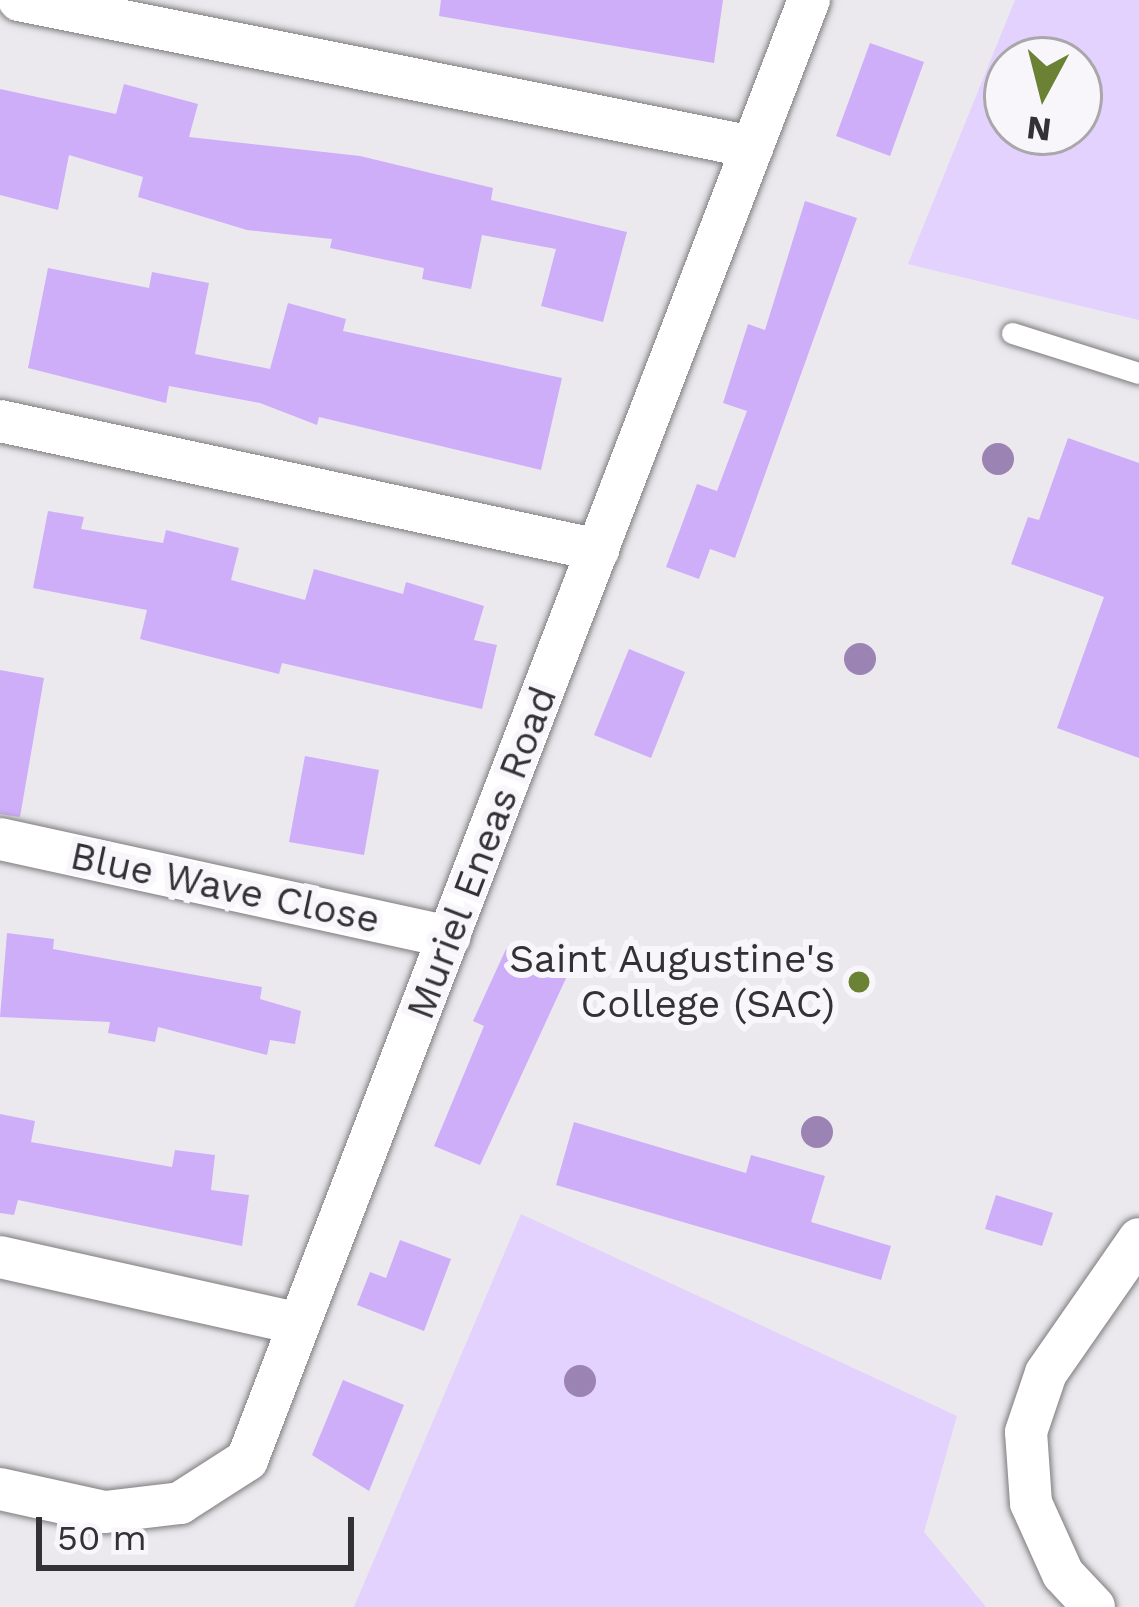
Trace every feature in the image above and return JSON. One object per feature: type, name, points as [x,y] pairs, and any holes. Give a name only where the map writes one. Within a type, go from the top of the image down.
[{"type":"street","points":[[19,0],[752,147]]},
{"type":"street","name":"Muriel Eneas Road","points":[[0,1489],[105,1512],[180,1504],[247,1460],[808,0]]},
{"type":"street","points":[[0,422],[598,550]]},
{"type":"street","name":"Blue Wave Close","points":[[0,839],[449,937]]},
{"type":"street","points":[[1094,1607],[1063,1574],[1031,1503],[1026,1432],[1046,1373],[1139,1239]]},
{"type":"street","points":[[0,1257],[299,1324]]},
{"type":"lane","points":[[1012,333],[1139,373]]},
{"type":"shaded area","points":[[1015,0],[1139,0],[1139,320],[908,264],[983,79],[983,156],[1103,156],[1103,36],[1000,36]]},
{"type":"shaded area","points":[[521,1214],[957,1416],[924,1532],[986,1607],[354,1607]]},
{"type":"building","points":[[441,0],[723,0],[714,63],[439,16]]},
{"type":"building","points":[[870,43],[924,62],[890,156],[836,136]]},
{"type":"building","points":[[124,84],[198,104],[189,137],[360,156],[493,188],[491,200],[627,232],[603,322],[541,306],[556,249],[482,235],[471,289],[422,279],[424,268],[330,248],[332,239],[247,230],[138,197],[143,177],[69,155],[58,210],[0,195],[0,89],[116,114]]},
{"type":"building","points":[[805,201],[857,218],[735,558],[710,549],[699,579],[666,567],[697,484],[717,491],[747,411],[723,403],[748,324],[765,330]]},
{"type":"building","points":[[48,268],[149,288],[152,272],[209,283],[195,354],[270,369],[288,303],[346,319],[343,331],[562,378],[541,470],[319,417],[317,425],[260,403],[169,386],[166,403],[28,368]]},
{"type":"building","points":[[1068,438],[1139,463],[1139,758],[1057,728],[1104,597],[1011,564],[1028,517],[1039,520]]},
{"type":"building","points":[[48,511],[84,517],[81,529],[163,543],[166,530],[239,548],[231,580],[305,600],[314,569],[403,594],[406,582],[484,606],[474,640],[497,645],[482,709],[282,663],[279,674],[140,639],[147,610],[33,588]]},
{"type":"building","points":[[629,649],[685,672],[651,758],[594,735]]},
{"type":"building","points":[[0,670],[44,678],[20,817],[0,814]]},
{"type":"building","points":[[305,756],[379,770],[364,855],[289,842]]},
{"type":"building","points":[[7,933],[54,939],[53,949],[262,987],[260,999],[301,1011],[295,1044],[270,1040],[267,1055],[158,1027],[155,1042],[108,1033],[110,1022],[0,1017]]},
{"type":"building","points":[[506,949],[567,976],[480,1165],[434,1146],[484,1026],[473,1021]]},
{"type":"building","points":[[0,1114],[35,1121],[31,1142],[172,1167],[175,1150],[215,1155],[211,1190],[249,1195],[242,1246],[18,1200],[14,1215],[0,1213]]},
{"type":"building","points":[[574,1122],[746,1173],[751,1155],[825,1176],[811,1222],[891,1246],[881,1280],[556,1185]]},
{"type":"building","points":[[996,1195],[1053,1213],[1042,1246],[985,1229]]},
{"type":"building","points":[[400,1240],[451,1259],[424,1331],[357,1305],[370,1272],[386,1278]]},
{"type":"building","points":[[343,1380],[404,1405],[369,1491],[312,1455]]},
{"type":"place","name":"Saint Augustine's College (SAC)","points":[[859,982]]}]
